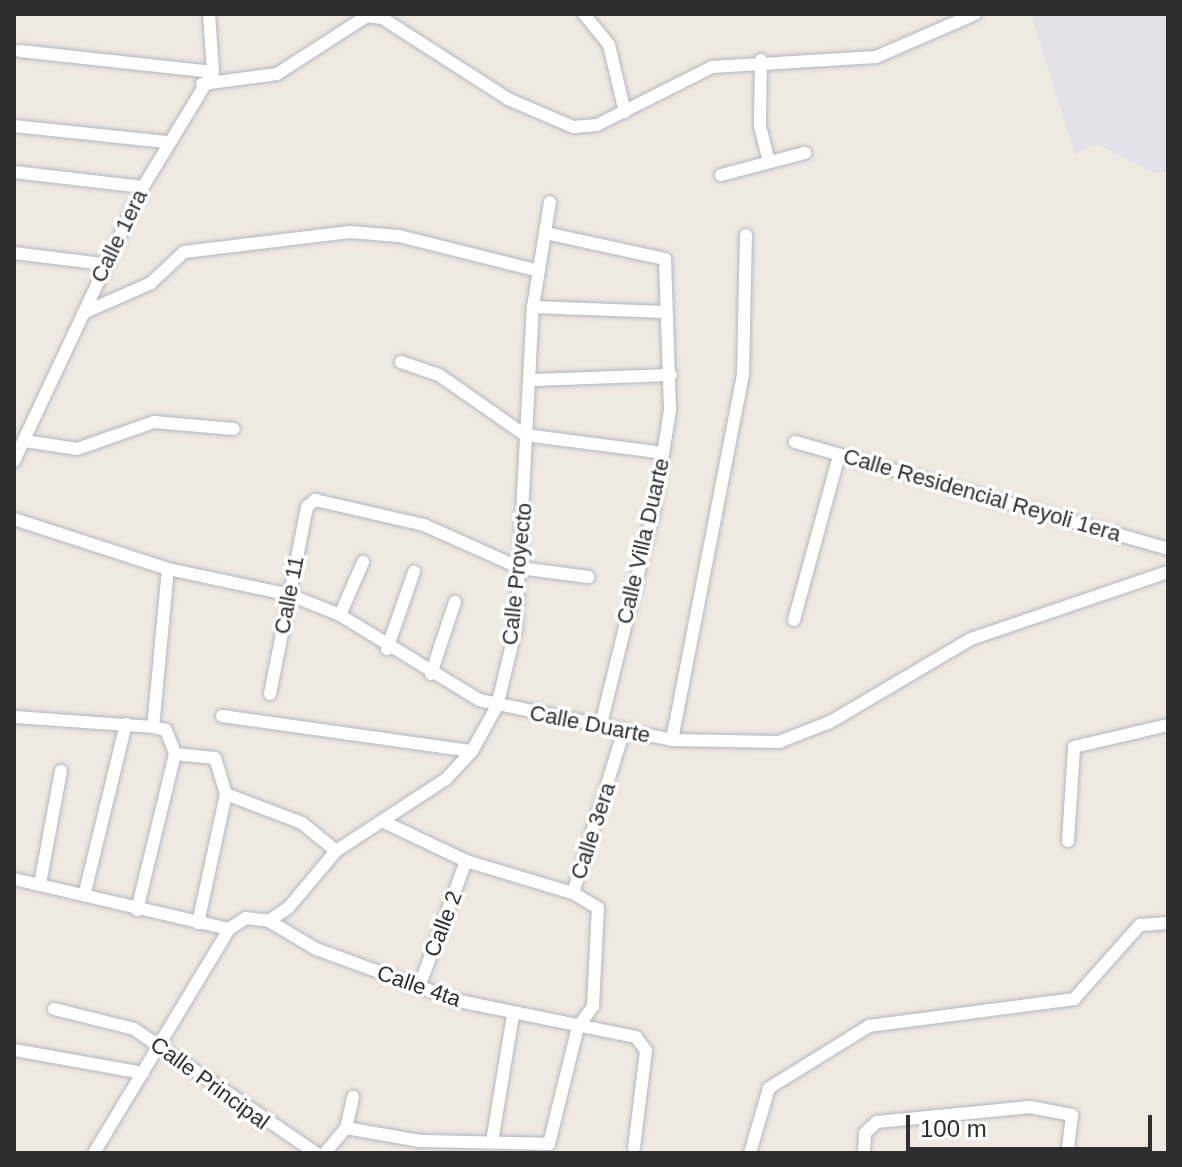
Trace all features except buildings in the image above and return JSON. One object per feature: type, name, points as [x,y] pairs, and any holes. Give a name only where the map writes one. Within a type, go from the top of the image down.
[{"type":"street","points":[[20,51],[213,72],[209,14]]},
{"type":"street","points":[[584,14],[609,45],[625,112]]},
{"type":"street","points":[[202,84],[277,74],[367,16],[382,18],[472,81],[573,127],[625,112],[712,67],[761,60],[876,57],[975,14]]},
{"type":"street","points":[[761,60],[760,126],[768,158]]},
{"type":"street","name":"Calle 1era","points":[[14,461],[104,264],[166,142],[202,84],[213,72]]},
{"type":"street","points":[[14,126],[166,142]]},
{"type":"street","points":[[721,175],[768,158],[805,153]]},
{"type":"street","points":[[14,172],[143,187]]},
{"type":"street","name":"Calle Proyecto","points":[[269,921],[336,851],[409,809],[472,751],[497,706],[520,568],[525,435],[534,380],[533,307],[550,202]]},
{"type":"street","points":[[83,313],[151,283],[184,252],[350,232],[399,236],[539,271]]},
{"type":"street","name":"Calle Villa Duarte","points":[[545,233],[665,259],[665,312],[671,375],[663,453],[601,724]]},
{"type":"street","points":[[672,740],[743,375],[746,235]]},
{"type":"street","points":[[14,253],[104,264]]},
{"type":"street","points":[[533,307],[665,312]]},
{"type":"street","points":[[401,362],[439,375],[525,435],[663,453]]},
{"type":"street","points":[[534,380],[671,375]]},
{"type":"street","points":[[25,441],[77,449],[154,422],[234,429]]},
{"type":"street","name":"Calle Residencial Reyoli 1era","points":[[795,442],[1168,549]]},
{"type":"street","points":[[794,620],[839,456]]},
{"type":"street","name":"Calle 11","points":[[270,694],[307,507],[315,500],[424,525],[520,568]]},
{"type":"street","name":"Calle Duarte","points":[[14,519],[168,569],[290,595],[340,615],[387,649],[497,706],[672,740],[779,742],[830,722],[971,639],[1168,572]]},
{"type":"street","points":[[340,615],[363,562]]},
{"type":"street","points":[[520,568],[588,577]]},
{"type":"street","points":[[153,727],[168,569]]},
{"type":"street","points":[[387,649],[414,572]]},
{"type":"street","points":[[431,674],[455,602]]},
{"type":"street","points":[[222,716],[472,751]]},
{"type":"street","points":[[14,717],[126,724],[166,730],[175,754],[137,910]]},
{"type":"street","points":[[85,892],[126,724]]},
{"type":"street","points":[[1068,841],[1074,747],[1168,725]]},
{"type":"street","name":"Calle 3era","points":[[492,1142],[545,1146],[578,1027],[593,1006],[598,908],[573,893],[624,730]]},
{"type":"street","points":[[175,754],[215,758],[226,794],[198,923]]},
{"type":"street","points":[[40,884],[61,771]]},
{"type":"street","points":[[226,794],[302,823],[336,851]]},
{"type":"street","points":[[384,822],[466,861],[573,893]]},
{"type":"street","name":"Calle 2","points":[[419,987],[466,861]]},
{"type":"street","points":[[14,879],[85,892],[137,910],[229,929]]},
{"type":"street","points":[[94,1153],[160,1049],[229,929],[246,918],[269,921]]},
{"type":"street","name":"Calle 4ta","points":[[269,921],[316,949],[419,987],[513,1015],[643,1043],[634,1147]]},
{"type":"street","points":[[750,1153],[769,1088],[869,1026],[1074,999],[1140,925],[1168,923]]},
{"type":"street","name":"Calle Principal","points":[[54,1009],[125,1025],[316,1153]]},
{"type":"street","points":[[346,1128],[420,1141],[492,1142],[513,1015]]},
{"type":"street","points":[[14,1050],[143,1073]]},
{"type":"street","points":[[325,1153],[346,1128],[353,1097]]},
{"type":"street","points":[[864,1153],[869,1125],[931,1111],[1030,1107],[1072,1115],[1067,1153]]},
{"type":"shaded area","points":[[1031,14],[1168,14],[1168,172],[1154,173],[1097,144],[1075,154]]}]
